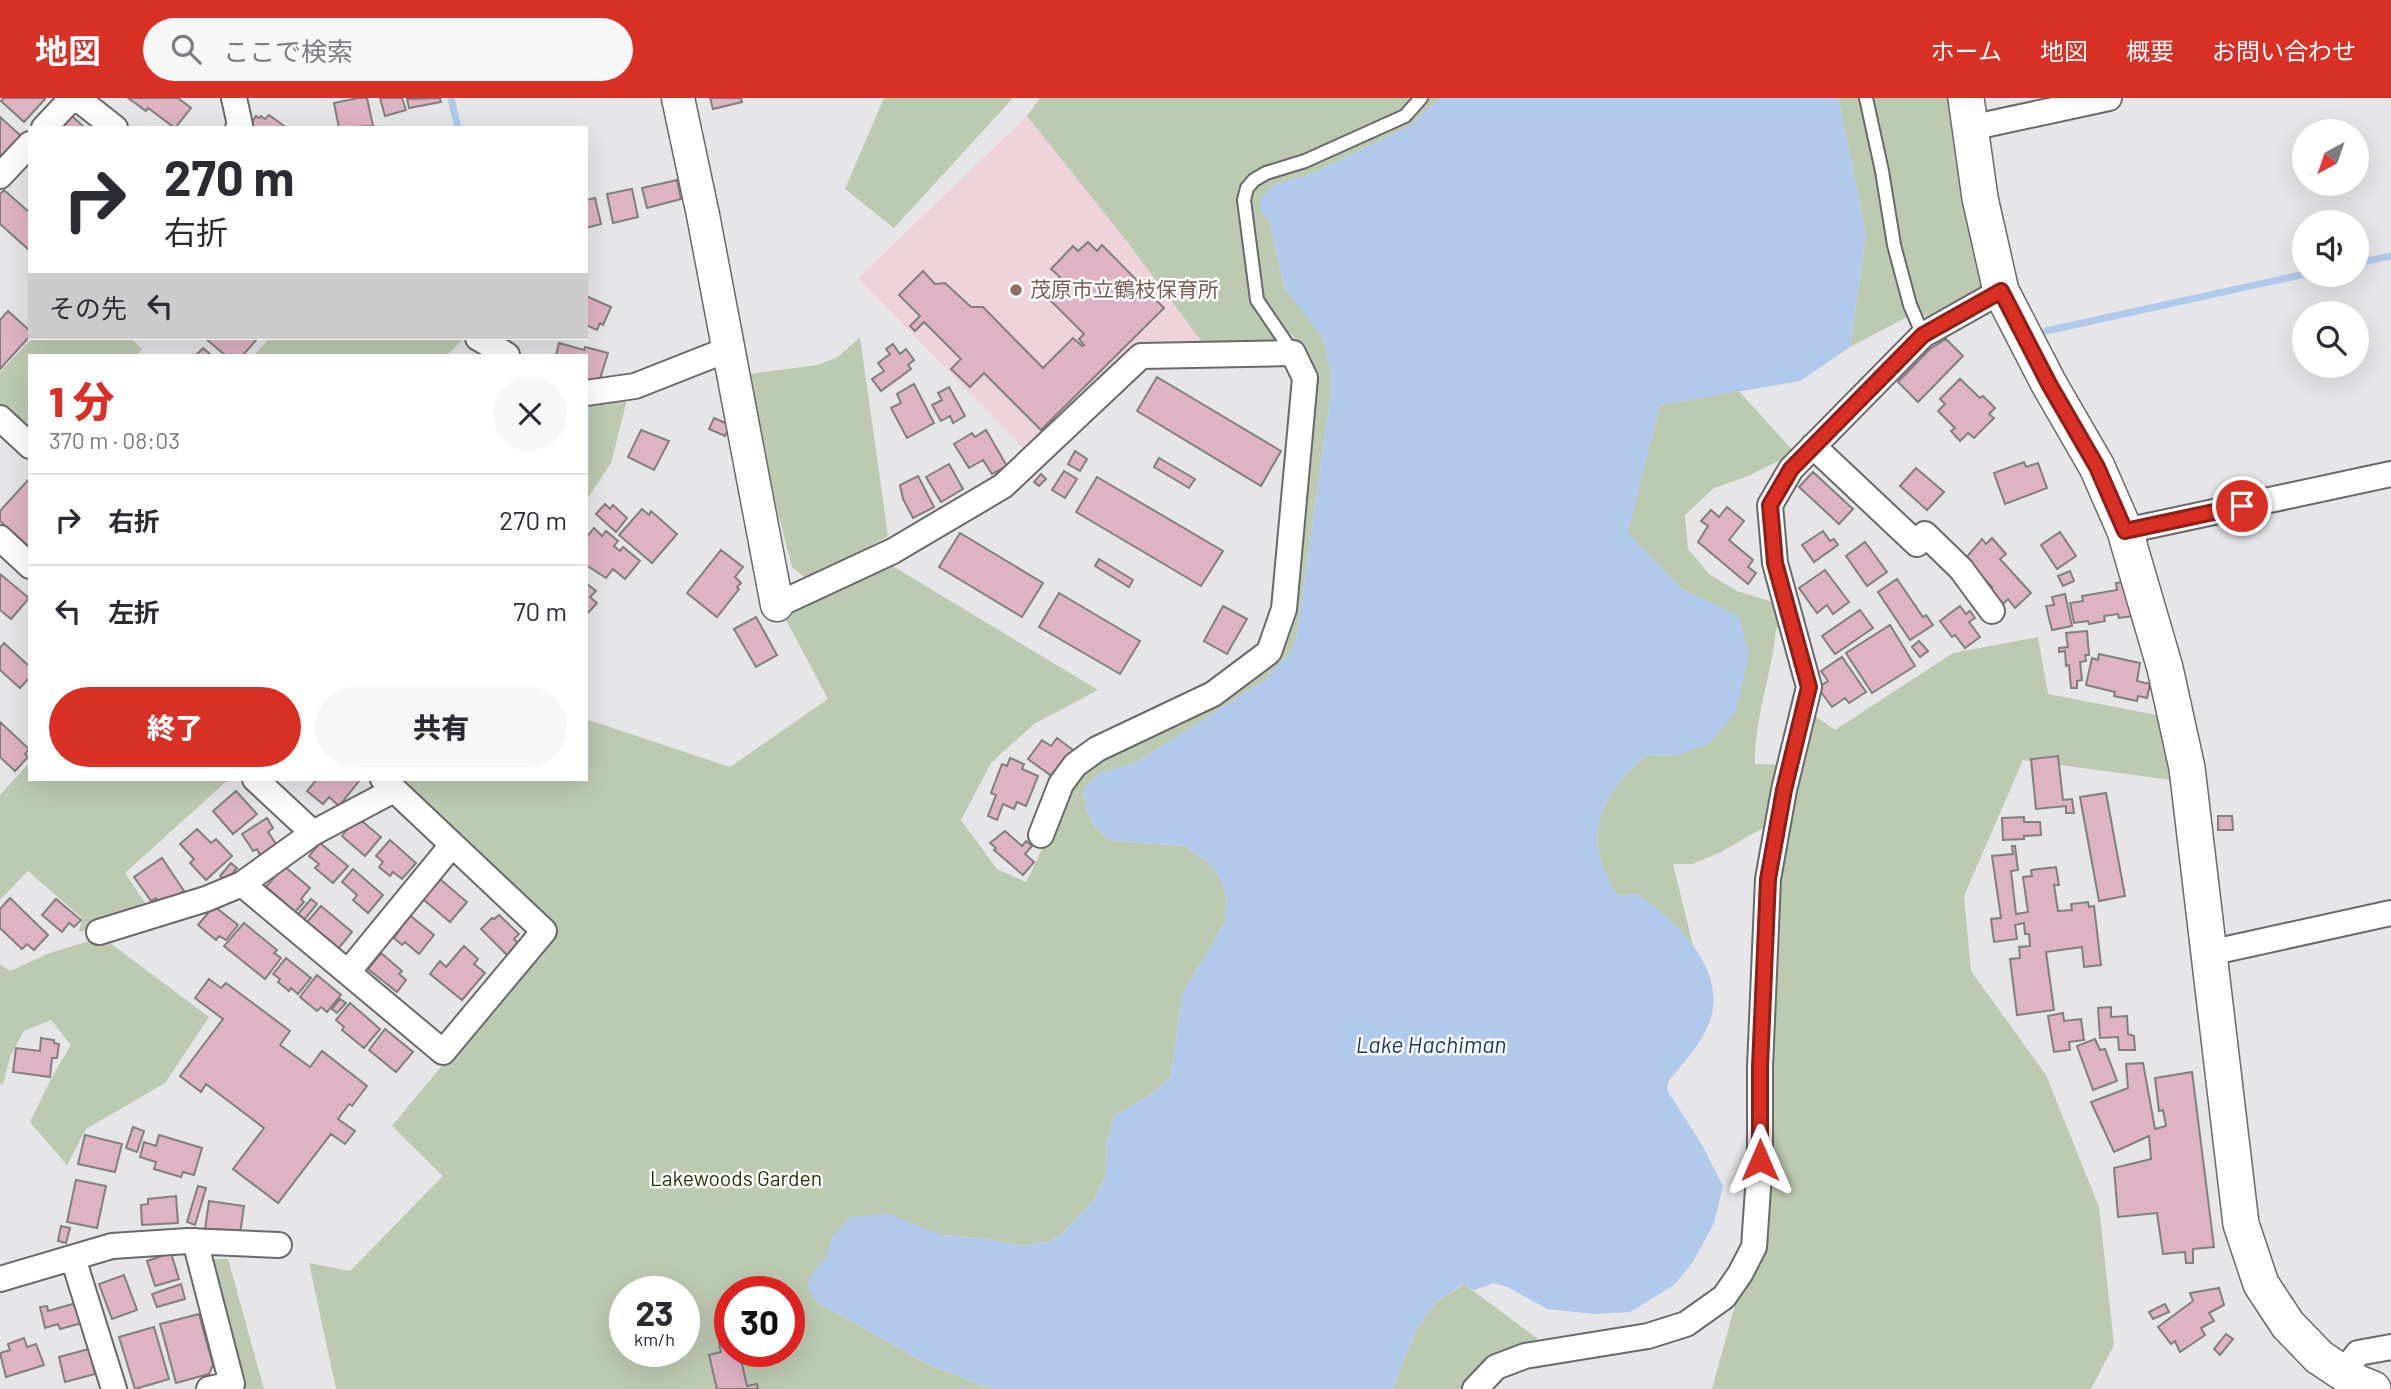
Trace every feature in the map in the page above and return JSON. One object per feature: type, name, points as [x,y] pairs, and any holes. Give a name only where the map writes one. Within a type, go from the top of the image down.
[{"type":"main road","points":[[1968,113],[1980,198],[2001,291],[2049,384],[2097,467],[2125,531],[2165,668],[2188,768],[2241,1224],[2261,1284],[2296,1333],[2319,1357],[2358,1381]]},
{"type":"street","points":[[46,126],[72,98]]},
{"type":"street","points":[[77,98],[112,126]]},
{"type":"street","points":[[234,98],[239,126]]},
{"type":"street","points":[[678,98],[777,605],[892,551],[1003,486],[1141,356],[1293,353],[1305,378],[1284,609],[1269,652],[1213,694],[1097,749],[1075,765],[1061,784],[1041,835]]},
{"type":"street","points":[[1968,113],[2109,98]]},
{"type":"street","points":[[0,176],[28,146]]},
{"type":"street","points":[[1475,1389],[1496,1367],[1525,1356],[1648,1336],[1686,1324],[1724,1297],[1754,1247],[1760,1160],[1760,1067],[1768,879],[1784,790],[1809,687],[1775,563],[1770,505],[1791,469],[1923,335],[2001,291]]},
{"type":"street","points":[[481,340],[505,354]]},
{"type":"street","points":[[588,393],[635,386],[729,349]]},
{"type":"street","points":[[0,418],[28,444]]},
{"type":"street","points":[[1813,446],[1917,544],[1925,534],[1961,569],[1992,611]]},
{"type":"street","points":[[2125,531],[2391,474]]},
{"type":"street","points":[[0,538],[28,564]]},
{"type":"street","points":[[257,781],[313,834]]},
{"type":"street","points":[[99,932],[206,900],[243,884],[388,784],[544,931],[443,1052],[243,884]]},
{"type":"street","points":[[348,972],[452,845]]},
{"type":"street","points":[[2209,953],[2391,913]]},
{"type":"street","points":[[195,1241],[232,1384],[209,1389]]},
{"type":"street","points":[[0,1279],[112,1245],[195,1241],[279,1245]]},
{"type":"street","points":[[73,1258],[114,1389]]},
{"type":"street","points":[[2358,1381],[2358,1353],[2391,1347]]},
{"type":"lane","points":[[1293,353],[1257,300],[1244,200],[1247,188],[1266,173],[1305,161],[1405,116],[1421,98]]},
{"type":"lane","points":[[1866,98],[1894,245],[1910,305],[1923,335]]},
{"type":"shaded area","name":"茂原市立鶴枝保育所","points":[[1027,116],[1125,239],[1205,346],[1135,347],[1028,453],[858,278]]},
{"type":"green space","points":[[884,98],[1013,98],[894,228],[845,189]]},
{"type":"green space","name":"Lakewoods Garden","points":[[1040,98],[1440,98],[1411,125],[1309,175],[1272,185],[1260,211],[1268,217],[1285,289],[1323,337],[1330,368],[1330,399],[1296,640],[1291,651],[1265,680],[1137,762],[1098,774],[1083,790],[1087,811],[1096,828],[1111,841],[1185,846],[1209,863],[1221,880],[1227,898],[1224,924],[1182,994],[1171,1076],[1153,1093],[1114,1116],[1107,1142],[1105,1178],[1093,1201],[1061,1235],[1047,1242],[1025,1246],[943,1235],[833,1236],[826,1258],[810,1278],[809,1287],[817,1302],[929,1365],[993,1389],[336,1389],[309,1263],[350,1271],[443,1176],[392,1126],[556,928],[400,781],[588,781],[588,720],[730,767],[828,699],[785,618],[886,562],[1098,690],[1034,724],[991,763],[961,820],[997,869],[1026,882],[1081,770],[1272,660],[1313,383],[1293,336],[1280,325],[1277,347],[1205,346],[1125,239],[1027,116]]},
{"type":"green space","points":[[1838,98],[1861,98],[1895,280],[1909,316],[1850,347],[1866,233]]},
{"type":"green space","points":[[1871,98],[1952,98],[1985,283],[1939,318],[1928,318],[1915,308]]},
{"type":"green space","points":[[860,337],[888,536],[808,580],[792,567],[764,460],[748,374],[818,365],[838,357]]},
{"type":"green space","points":[[30,340],[132,340],[142,349],[138,354],[28,354],[28,432],[0,406],[0,372]]},
{"type":"green space","points":[[268,340],[462,340],[448,354],[255,354]]},
{"type":"green space","points":[[1739,391],[1795,453],[1748,476],[1714,488],[1685,515],[1688,549],[1709,574],[1737,591],[1773,602],[1780,625],[1776,629],[1760,713],[1755,764],[1780,765],[1763,828],[1719,853],[1692,864],[1673,864],[1693,946],[1670,920],[1637,894],[1619,896],[1603,868],[1598,834],[1605,805],[1633,767],[1646,755],[1676,756],[1739,617],[1682,589],[1627,534],[1660,405]]},
{"type":"green space","points":[[628,395],[611,463],[588,498],[588,399]]},
{"type":"green space","points":[[2038,637],[2048,694],[2162,716],[2171,780],[2023,760],[1964,896],[1971,971],[2046,1075],[2099,1207],[2114,1345],[2091,1389],[1712,1389],[1738,1294],[1768,1073],[1781,853],[1812,714],[1835,730],[1953,653]]},
{"type":"green space","points":[[28,764],[28,781],[227,781],[125,873],[152,913],[79,932],[82,918],[28,871],[0,900],[0,795]]},
{"type":"green space","points":[[102,937],[209,1017],[165,1083],[86,1129],[67,1165],[30,1122],[71,1045],[51,1020],[24,1031],[10,1057],[3,1084],[0,1084],[0,964],[10,971],[47,954]]},
{"type":"green space","points":[[209,1259],[228,1259],[264,1389],[243,1389]]},
{"type":"green space","points":[[1464,1284],[1538,1339],[1489,1358],[1460,1389],[1392,1389],[1417,1328],[1436,1302]]},
{"type":"water","name":"Lake Hachiman","points":[[1440,98],[1838,98],[1866,233],[1850,347],[1800,381],[1660,405],[1628,533],[1682,589],[1739,616],[1749,654],[1736,712],[1710,743],[1676,756],[1646,755],[1622,779],[1605,805],[1598,834],[1603,868],[1616,893],[1619,896],[1637,894],[1669,919],[1697,952],[1713,989],[1713,1010],[1706,1030],[1668,1082],[1667,1090],[1702,1145],[1723,1186],[1714,1223],[1693,1262],[1674,1285],[1630,1312],[1595,1314],[1547,1309],[1508,1287],[1494,1283],[1474,1290],[1463,1284],[1436,1302],[1417,1328],[1392,1389],[993,1389],[929,1365],[817,1302],[808,1289],[809,1278],[826,1257],[833,1236],[849,1217],[887,1214],[943,1235],[1025,1246],[1047,1242],[1061,1235],[1093,1201],[1105,1178],[1107,1142],[1114,1116],[1153,1093],[1171,1076],[1182,994],[1224,924],[1227,898],[1221,880],[1209,863],[1185,846],[1111,841],[1096,828],[1087,811],[1083,790],[1098,774],[1137,762],[1265,680],[1291,651],[1296,640],[1330,399],[1330,368],[1323,338],[1285,289],[1268,217],[1260,212],[1260,200],[1272,185],[1309,175],[1411,125]]},
{"type":"building","points":[[4,98],[45,99],[24,122],[1,101]]},
{"type":"building","points":[[128,98],[178,98],[191,108],[177,126],[172,126],[148,108],[146,111]]},
{"type":"building","points":[[367,98],[373,126],[339,126],[334,103]]},
{"type":"building","points":[[380,98],[402,98],[406,110],[385,116]]},
{"type":"building","points":[[440,98],[441,102],[409,108],[407,99]]},
{"type":"building","points":[[710,98],[741,98],[742,102],[713,109]]},
{"type":"building","points":[[269,115],[284,126],[249,126],[256,116],[265,119]]},
{"type":"building","points":[[72,116],[83,126],[64,126]]},
{"type":"building","points":[[0,117],[21,136],[0,158]]},
{"type":"building","points":[[677,180],[681,199],[647,208],[642,188]]},
{"type":"building","points":[[632,189],[638,217],[613,223],[607,194]]},
{"type":"building","points":[[4,190],[28,211],[28,249],[0,224],[0,194]]},
{"type":"building","points":[[595,198],[601,224],[588,227],[588,200]]},
{"type":"building","points":[[1088,242],[1097,251],[1102,245],[1164,308],[1041,430],[984,373],[970,387],[951,369],[961,359],[924,322],[915,331],[910,326],[920,316],[899,295],[923,271],[935,284],[945,283],[971,307],[983,307],[1043,368],[1073,338],[1084,345],[1079,339],[1084,334],[1044,294],[1060,277],[1051,269],[1073,246],[1078,251]]},
{"type":"building","points":[[588,297],[611,307],[603,325],[600,323],[597,330],[588,326]]},
{"type":"building","points":[[8,311],[28,329],[28,338],[0,369],[0,320]]},
{"type":"building","points":[[1946,339],[1963,356],[1918,402],[1898,382],[1930,349]]},
{"type":"building","points":[[207,340],[256,340],[244,354],[224,354]]},
{"type":"building","points":[[559,343],[608,353],[599,382],[588,379],[588,354],[556,354]]},
{"type":"building","points":[[893,344],[900,354],[906,349],[914,360],[908,365],[911,369],[881,391],[872,379],[884,371],[878,363],[890,354],[886,349]]},
{"type":"building","points":[[203,348],[210,354],[197,354]]},
{"type":"building","points":[[1157,377],[1281,451],[1261,486],[1137,411]]},
{"type":"building","points":[[1960,379],[1995,408],[1989,414],[1994,418],[1974,438],[1968,433],[1960,441],[1951,431],[1955,428],[1938,411],[1945,404],[1940,399]]},
{"type":"building","points":[[914,384],[934,423],[907,438],[891,408],[901,403],[897,394]]},
{"type":"building","points":[[949,387],[965,416],[953,423],[950,416],[941,421],[932,405],[942,400],[938,393]]},
{"type":"building","points":[[714,418],[730,425],[725,436],[709,429]]},
{"type":"building","points":[[641,430],[669,441],[654,470],[628,457]]},
{"type":"building","points":[[986,430],[1007,466],[992,474],[983,460],[969,468],[954,444],[972,433],[975,437]]},
{"type":"building","points":[[1075,451],[1087,459],[1080,471],[1068,464]]},
{"type":"building","points":[[1159,458],[1195,479],[1189,488],[1154,467]]},
{"type":"building","points":[[2024,462],[2026,467],[2038,463],[2047,488],[2005,504],[1994,473]]},
{"type":"building","points":[[949,464],[963,489],[941,502],[926,477]]},
{"type":"building","points":[[1916,468],[1944,492],[1927,510],[1900,486]]},
{"type":"building","points":[[1064,471],[1077,479],[1065,498],[1052,490]]},
{"type":"building","points":[[1813,472],[1853,509],[1839,524],[1799,487]]},
{"type":"building","points":[[1041,474],[1046,479],[1039,486],[1034,482]]},
{"type":"building","points":[[918,476],[934,507],[913,518],[903,499],[900,485]]},
{"type":"building","points":[[1097,477],[1223,551],[1201,586],[1076,512]]},
{"type":"building","points":[[28,480],[28,546],[0,521],[0,511]]},
{"type":"building","points":[[605,504],[610,509],[613,505],[627,518],[616,532],[596,514]]},
{"type":"building","points":[[1727,507],[1744,521],[1729,540],[1753,560],[1748,567],[1756,573],[1748,584],[1698,542],[1708,526],[1701,521],[1711,510],[1719,517]]},
{"type":"building","points":[[642,509],[649,515],[651,511],[677,534],[652,563],[619,535]]},
{"type":"building","points":[[594,528],[602,536],[606,531],[618,541],[614,546],[620,551],[623,547],[640,561],[625,579],[613,569],[606,578],[588,566],[588,536]]},
{"type":"building","points":[[1823,531],[1830,541],[1834,539],[1838,545],[1814,562],[1802,545]]},
{"type":"building","points":[[2060,532],[2076,556],[2057,569],[2041,545]]},
{"type":"building","points":[[960,533],[1043,583],[1022,617],[939,567]]},
{"type":"building","points":[[1992,538],[2006,554],[2000,559],[2031,593],[2015,608],[2008,599],[2003,604],[1989,590],[1992,587],[1965,559],[1982,539],[1986,544]]},
{"type":"building","points":[[1865,542],[1887,572],[1867,586],[1846,556]]},
{"type":"building","points":[[721,550],[743,567],[735,577],[741,583],[737,587],[739,589],[717,617],[687,593]]},
{"type":"building","points":[[1099,559],[1133,580],[1129,587],[1095,566]]},
{"type":"building","points":[[1825,570],[1849,602],[1833,614],[1827,605],[1817,613],[1799,588]]},
{"type":"building","points":[[2070,571],[2074,581],[2063,586],[2058,576]]},
{"type":"building","points":[[0,574],[28,599],[11,619],[0,610]]},
{"type":"building","points":[[1897,579],[1923,617],[1926,615],[1933,625],[1910,640],[1878,592]]},
{"type":"building","points":[[2128,581],[2134,616],[2119,618],[2118,614],[2104,616],[2105,621],[2074,623],[2070,603],[2083,601],[2082,596],[2117,590],[2116,583]]},
{"type":"building","points":[[588,585],[596,591],[590,597],[597,603],[588,613]]},
{"type":"building","points":[[1059,593],[1140,641],[1120,674],[1039,627]]},
{"type":"building","points":[[2065,594],[2072,626],[2052,630],[2046,606],[2054,605],[2052,597]]},
{"type":"building","points":[[1223,606],[1247,619],[1227,654],[1204,641]]},
{"type":"building","points":[[1960,606],[1966,614],[1970,611],[1975,618],[1969,622],[1980,637],[1965,648],[1940,621]]},
{"type":"building","points":[[1860,610],[1873,628],[1835,654],[1822,636]]},
{"type":"building","points":[[756,617],[777,655],[756,667],[734,629]]},
{"type":"building","points":[[1890,625],[1915,666],[1872,693],[1846,653]]},
{"type":"building","points":[[2087,631],[2089,655],[2085,655],[2086,661],[2080,662],[2082,680],[2077,681],[2077,688],[2071,688],[2065,651],[2059,652],[2059,648],[2068,647],[2066,633]]},
{"type":"building","points":[[1919,641],[1928,651],[1920,657],[1912,647]]},
{"type":"building","points":[[4,643],[28,665],[28,679],[20,688],[0,670],[0,648]]},
{"type":"building","points":[[2099,654],[2140,663],[2137,681],[2150,684],[2147,698],[2138,696],[2137,701],[2114,696],[2115,692],[2086,685],[2092,658],[2098,660]]},
{"type":"building","points":[[1842,657],[1866,692],[1849,703],[1845,698],[1832,707],[1818,688],[1828,681],[1821,671]]},
{"type":"building","points":[[0,722],[28,748],[25,754],[28,757],[15,771],[0,757]]},
{"type":"building","points":[[1057,738],[1073,750],[1053,777],[1028,759],[1042,740],[1051,746]]},
{"type":"building","points":[[2058,756],[2063,800],[2072,799],[2074,813],[2066,813],[2066,806],[2036,809],[2031,759]]},
{"type":"building","points":[[1010,758],[1024,764],[1022,769],[1038,776],[1026,806],[1017,802],[1014,809],[1003,804],[997,820],[988,816],[996,795],[991,793],[1002,764],[1007,766]]},
{"type":"building","points":[[315,781],[359,781],[339,806],[329,797],[323,804],[307,791]]},
{"type":"building","points":[[236,791],[257,814],[233,834],[213,811]]},
{"type":"building","points":[[2106,793],[2125,896],[2099,901],[2080,797]]},
{"type":"building","points":[[2218,816],[2232,816],[2233,830],[2218,830]]},
{"type":"building","points":[[357,817],[381,837],[365,856],[342,836]]},
{"type":"building","points":[[2024,817],[2024,822],[2040,822],[2041,835],[2003,840],[2002,818]]},
{"type":"building","points":[[267,818],[273,828],[268,832],[276,844],[260,855],[257,849],[253,851],[242,834]]},
{"type":"building","points":[[197,829],[211,843],[216,839],[232,856],[206,880],[190,863],[194,859],[180,844]]},
{"type":"building","points":[[1005,831],[1022,846],[1026,841],[1032,846],[1025,854],[1034,862],[1023,875],[994,850],[996,848],[990,843]]},
{"type":"building","points":[[390,840],[416,863],[402,879],[393,872],[390,876],[379,867],[383,862],[376,856]]},
{"type":"building","points":[[320,843],[348,866],[333,883],[315,868],[319,864],[309,856]]},
{"type":"building","points":[[2012,846],[2015,846],[2018,870],[2011,871],[2016,914],[2028,912],[2023,877],[2032,876],[2031,870],[2056,867],[2059,885],[2054,885],[2058,911],[2072,910],[2071,904],[2088,902],[2089,907],[2094,906],[2101,965],[2084,967],[2082,947],[2046,952],[2054,1010],[2017,1015],[2010,959],[2020,958],[2019,947],[2030,946],[2024,923],[2015,925],[2017,939],[1994,942],[1991,919],[2001,918],[1992,856],[2013,854]]},
{"type":"building","points":[[162,858],[184,891],[161,906],[156,898],[151,901],[134,877]]},
{"type":"building","points":[[231,863],[237,868],[226,881],[220,876]]},
{"type":"building","points":[[284,866],[310,888],[301,899],[304,902],[295,912],[266,887]]},
{"type":"building","points":[[353,869],[383,895],[368,913],[353,900],[357,895],[342,882]]},
{"type":"building","points":[[435,875],[467,902],[450,922],[418,895]]},
{"type":"building","points":[[10,898],[48,935],[34,950],[27,944],[22,949],[0,928],[0,909]]},
{"type":"building","points":[[56,899],[81,920],[74,927],[69,923],[62,932],[42,915]]},
{"type":"building","points":[[311,899],[317,904],[304,920],[298,914]]},
{"type":"building","points":[[214,906],[238,925],[226,940],[219,936],[216,940],[198,925]]},
{"type":"building","points":[[321,906],[352,932],[338,949],[307,922]]},
{"type":"building","points":[[407,913],[434,935],[419,954],[405,942],[402,945],[394,938],[401,928],[397,925]]},
{"type":"building","points":[[499,915],[519,934],[514,939],[519,944],[508,956],[481,929]]},
{"type":"building","points":[[244,923],[277,950],[274,953],[281,958],[265,979],[224,946]]},
{"type":"building","points":[[464,946],[478,959],[474,964],[485,973],[462,1000],[430,974],[440,961],[446,967]]},
{"type":"building","points":[[381,953],[402,971],[399,974],[406,980],[397,992],[368,969]]},
{"type":"building","points":[[286,958],[311,978],[298,994],[291,988],[289,991],[273,974]]},
{"type":"building","points":[[317,975],[341,995],[327,1012],[321,1007],[317,1011],[300,997]]},
{"type":"building","points":[[209,979],[221,988],[226,983],[290,1031],[280,1045],[310,1067],[322,1051],[367,1086],[338,1119],[355,1131],[345,1144],[331,1134],[278,1203],[233,1169],[264,1128],[206,1084],[201,1092],[180,1076],[223,1019],[195,998]]},
{"type":"building","points":[[340,999],[346,1003],[337,1013],[332,1009]]},
{"type":"building","points":[[350,1003],[380,1029],[364,1048],[342,1030],[344,1027],[336,1020]]},
{"type":"building","points":[[2111,1007],[2111,1017],[2127,1016],[2128,1034],[2134,1036],[2135,1050],[2119,1050],[2118,1037],[2100,1038],[2098,1008]]},
{"type":"building","points":[[2063,1013],[2064,1021],[2081,1019],[2084,1040],[2069,1042],[2070,1050],[2054,1052],[2048,1016]]},
{"type":"building","points":[[385,1029],[413,1052],[396,1072],[369,1050]]},
{"type":"building","points":[[41,1038],[54,1040],[54,1043],[59,1044],[57,1058],[52,1058],[50,1077],[13,1072],[16,1048],[40,1051]]},
{"type":"building","points":[[2095,1039],[2100,1050],[2105,1049],[2117,1081],[2093,1090],[2077,1046]]},
{"type":"building","points":[[2143,1063],[2155,1129],[2166,1126],[2163,1110],[2159,1111],[2155,1078],[2192,1072],[2214,1247],[2193,1249],[2193,1263],[2186,1263],[2185,1252],[2163,1254],[2157,1213],[2118,1217],[2114,1168],[2151,1159],[2149,1136],[2114,1152],[2091,1102],[2128,1088],[2126,1064]]},
{"type":"building","points":[[133,1127],[144,1131],[137,1152],[126,1148]]},
{"type":"building","points":[[85,1135],[122,1144],[115,1172],[78,1164]]},
{"type":"building","points":[[159,1135],[202,1148],[194,1175],[183,1172],[181,1177],[154,1169],[156,1162],[140,1157],[144,1142],[156,1146]]},
{"type":"building","points":[[76,1180],[106,1186],[97,1228],[67,1222]]},
{"type":"building","points":[[198,1186],[206,1188],[195,1225],[187,1222]]},
{"type":"building","points":[[176,1196],[178,1223],[142,1225],[141,1205],[148,1204],[148,1199]]},
{"type":"building","points":[[209,1201],[244,1206],[240,1234],[205,1229]]},
{"type":"building","points":[[61,1226],[70,1228],[66,1243],[58,1241]]},
{"type":"building","points":[[171,1253],[179,1279],[155,1286],[147,1261]]},
{"type":"building","points":[[124,1275],[137,1310],[112,1319],[99,1284]]},
{"type":"building","points":[[181,1284],[185,1299],[157,1307],[152,1294]]},
{"type":"building","points":[[2219,1288],[2224,1305],[2209,1313],[2214,1321],[2201,1328],[2205,1335],[2180,1352],[2175,1341],[2171,1344],[2158,1327],[2193,1301],[2190,1293]]},
{"type":"building","points":[[76,1303],[82,1323],[60,1329],[58,1324],[45,1328],[40,1307],[47,1306],[48,1311]]},
{"type":"building","points":[[2165,1304],[2169,1312],[2153,1319],[2149,1312]]},
{"type":"building","points":[[199,1314],[213,1365],[209,1374],[176,1383],[160,1324]]},
{"type":"building","points":[[154,1327],[169,1379],[135,1389],[119,1337]]},
{"type":"building","points":[[2226,1334],[2233,1339],[2220,1355],[2214,1349]]},
{"type":"building","points":[[24,1338],[27,1347],[36,1344],[44,1365],[6,1377],[0,1353],[10,1350],[8,1344]]},
{"type":"building","points":[[89,1349],[95,1374],[65,1382],[59,1357]]},
{"type":"building","points":[[714,1354],[714,1367],[743,1367],[747,1386],[757,1384],[758,1389],[717,1389],[709,1355]]},
{"type":"waterway","points":[[451,98],[458,126]]},
{"type":"waterway","points":[[2369,261],[2391,256]]},
{"type":"waterway","points":[[2046,331],[2292,277]]},
{"type":"place","name":"茂原市立鶴枝保育所","points":[[1016,290]]},
{"type":"route","points":[[1760,1160],[1760,1067],[1768,879],[1784,790],[1809,687],[1775,563],[1770,505],[1791,469],[1923,335],[2001,291],[2049,384],[2097,467],[2125,531],[2242,506]]}]
